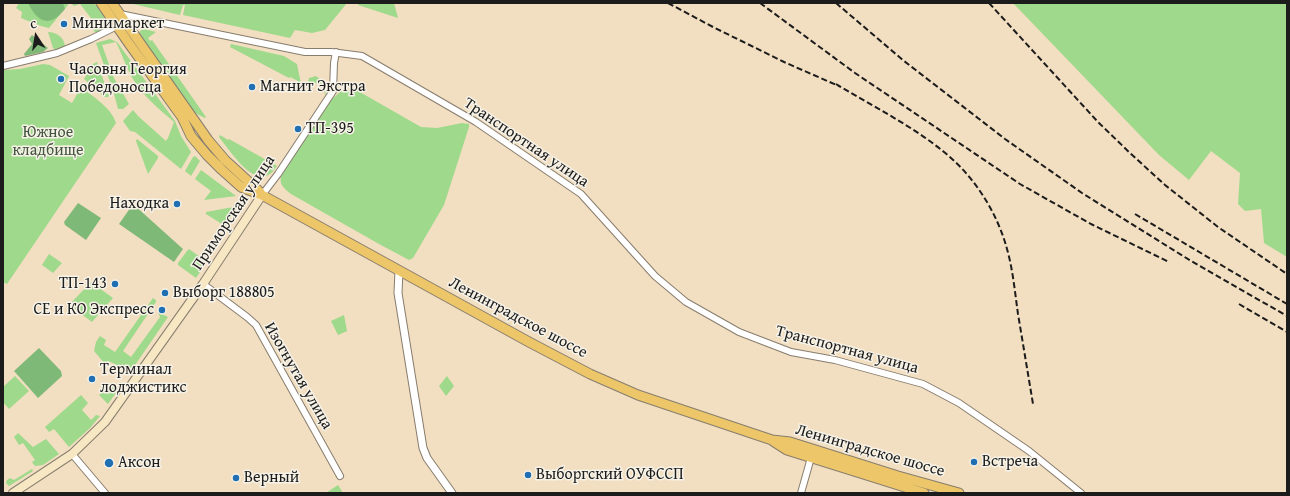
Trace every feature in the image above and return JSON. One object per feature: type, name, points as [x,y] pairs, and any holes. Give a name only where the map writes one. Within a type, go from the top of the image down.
[{"type":"main road","name":"Ленинградское шоссе","points":[[101,3],[182,117],[191,136],[207,155],[241,187],[262,195],[590,374],[638,395],[772,440],[787,450],[812,453],[959,493]]},
{"type":"main road","name":"Ленинградское шоссе","points":[[112,3],[208,140],[225,160],[262,195]]},
{"type":"main road","name":"Приморская улица","points":[[13,493],[72,454],[105,422],[202,284],[262,195]]},
{"type":"main road","name":"Ленинградское шоссе","points":[[812,453],[924,493]]},
{"type":"street","name":"Транспортная улица","points":[[120,14],[304,52],[336,52],[362,56],[476,122],[581,194],[655,276],[686,302],[739,332],[791,352],[835,360],[923,384],[959,403],[1029,451],[1081,493]]},
{"type":"street","points":[[3,66],[57,53],[117,26]]},
{"type":"street","name":"Приморская улица","points":[[262,195],[278,174],[332,91],[336,52]]},
{"type":"street","points":[[399,270],[398,292],[423,448],[428,458],[452,493]]},
{"type":"street","name":"Изогнутая улица","points":[[202,284],[247,317],[256,326],[340,476]]},
{"type":"street","points":[[801,493],[812,453]]},
{"type":"street","points":[[72,454],[105,493]]},
{"type":"green space","points":[[19,3],[67,3],[68,5],[49,28],[21,18],[22,12],[16,8]]},
{"type":"green space","points":[[28,3],[63,3],[65,9],[54,19],[45,21],[36,15]]},
{"type":"green space","points":[[71,3],[94,3],[106,22],[99,32],[95,32],[87,23],[91,18],[80,4],[74,6]]},
{"type":"green space","points":[[129,3],[347,3],[325,30],[312,33],[295,30],[290,38],[183,15],[185,5],[183,5],[180,15]]},
{"type":"green space","points":[[359,3],[394,3],[398,18],[358,5]]},
{"type":"green space","points":[[1013,3],[1287,3],[1287,257],[1264,243],[1261,209],[1245,211],[1238,204],[1240,173],[1211,151],[1189,180],[1159,155]]},
{"type":"green space","points":[[144,29],[156,32],[148,38],[150,41],[152,40],[206,117],[205,118],[195,113],[139,34],[140,31]]},
{"type":"green space","points":[[48,32],[59,36],[63,40],[65,46],[59,49],[53,48]]},
{"type":"green space","points":[[32,35],[48,48],[43,52],[25,56],[24,54],[32,44],[29,39]]},
{"type":"green space","points":[[110,39],[117,42],[175,121],[181,136],[191,152],[181,169],[135,132],[130,131],[123,121],[133,110],[166,141],[174,122],[152,102],[137,85],[128,70],[116,42],[102,45],[114,78],[129,104],[123,109],[118,109],[113,90],[96,43]]},
{"type":"green space","points":[[231,44],[284,56],[297,64],[301,84],[298,83],[298,81],[290,77],[289,78],[230,47]]},
{"type":"green space","points":[[97,62],[109,96],[108,97],[104,97],[84,79],[93,64]]},
{"type":"green space","name":"Южное кладбище","points":[[43,64],[50,65],[69,76],[59,95],[72,103],[81,87],[106,107],[114,117],[116,123],[7,284],[3,282],[3,70],[20,69]]},
{"type":"green space","points":[[316,76],[324,84],[326,90],[325,96],[324,89],[320,85],[308,83],[309,78]]},
{"type":"green space","points":[[351,89],[358,91],[421,127],[437,128],[462,123],[469,124],[444,205],[413,258],[409,260],[291,194],[282,185],[281,175],[285,167],[331,100],[340,92]]},
{"type":"green space","points":[[220,135],[277,166],[269,175],[259,176],[252,174],[233,155],[219,137]]},
{"type":"green space","points":[[137,139],[158,156],[148,174],[136,141]]},
{"type":"green space","points":[[195,156],[200,161],[191,176],[185,171]]},
{"type":"green space","points":[[201,170],[236,196],[204,200],[211,191],[195,179]]},
{"type":"green space","points":[[78,203],[101,218],[86,240],[65,225],[64,222]]},
{"type":"green space","points":[[133,204],[183,249],[174,262],[119,224]]},
{"type":"green space","points":[[239,206],[225,226],[206,214],[206,212]]},
{"type":"green space","points":[[210,240],[214,242],[209,258],[203,252]]},
{"type":"green space","points":[[189,249],[207,262],[196,278],[178,265]]},
{"type":"green space","points":[[49,254],[62,263],[53,273],[42,265]]},
{"type":"green space","points":[[91,282],[113,298],[92,322],[69,305]]},
{"type":"green space","points":[[153,298],[156,302],[123,351],[131,357],[160,317],[158,312],[168,317],[131,371],[108,361],[105,364],[94,351],[96,342],[100,336],[106,340],[104,345],[115,352]]},
{"type":"green space","points":[[344,315],[347,331],[338,335],[331,321]]},
{"type":"green space","points":[[39,348],[61,371],[62,376],[38,398],[14,371]]},
{"type":"green space","points":[[15,376],[29,391],[9,409],[3,402],[3,387]]},
{"type":"green space","points":[[447,376],[454,386],[446,396],[439,386]]},
{"type":"green space","points":[[112,383],[119,389],[108,404],[99,395]]},
{"type":"green space","points":[[81,395],[88,403],[82,410],[91,420],[96,415],[100,416],[90,428],[69,447],[54,429],[49,432],[45,427]]},
{"type":"green space","points":[[18,433],[33,447],[46,439],[59,454],[43,465],[35,466],[32,462],[35,460],[23,443],[19,445],[14,437]]},
{"type":"green space","points":[[32,469],[33,471],[9,486],[6,483],[10,478],[14,480]]},
{"type":"green space","points":[[338,485],[343,493],[326,493]]},
{"type":"railway","points":[[668,3],[784,62],[841,87]]},
{"type":"railway","points":[[760,3],[855,73],[1020,184],[1091,224],[1169,262]]},
{"type":"railway","points":[[836,3],[904,61],[1005,139],[1082,193],[1191,261],[1287,316]]},
{"type":"railway","points":[[989,3],[1098,122],[1165,185],[1218,227],[1287,274]]},
{"type":"railway","points":[[836,84],[905,124],[944,152],[965,172],[991,208],[1003,235],[1009,257],[1033,404]]},
{"type":"railway","points":[[1135,214],[1287,304]]},
{"type":"railway","points":[[1239,304],[1287,332]]},
{"type":"place","name":"Минимаркет","points":[[64,24]]},
{"type":"place","name":"Часовня Георгия Победоносца","points":[[61,79]]},
{"type":"place","name":"Магнит Экстра","points":[[252,87]]},
{"type":"place","name":"ТП-395","points":[[298,129]]},
{"type":"place","name":"Находка","points":[[177,204]]},
{"type":"place","name":"ТП-143","points":[[115,284]]},
{"type":"place","name":"Выборг 188805","points":[[165,293]]},
{"type":"place","name":"CE и КО Экспресс","points":[[162,310]]},
{"type":"place","name":"Терминал лоджистикс","points":[[92,379]]},
{"type":"place","name":"Встреча","points":[[974,462]]},
{"type":"place","name":"Аксон","points":[[109,463]]},
{"type":"place","name":"Выборгский ОУФССП","points":[[528,475]]},
{"type":"place","name":"Верный","points":[[236,478]]}]
